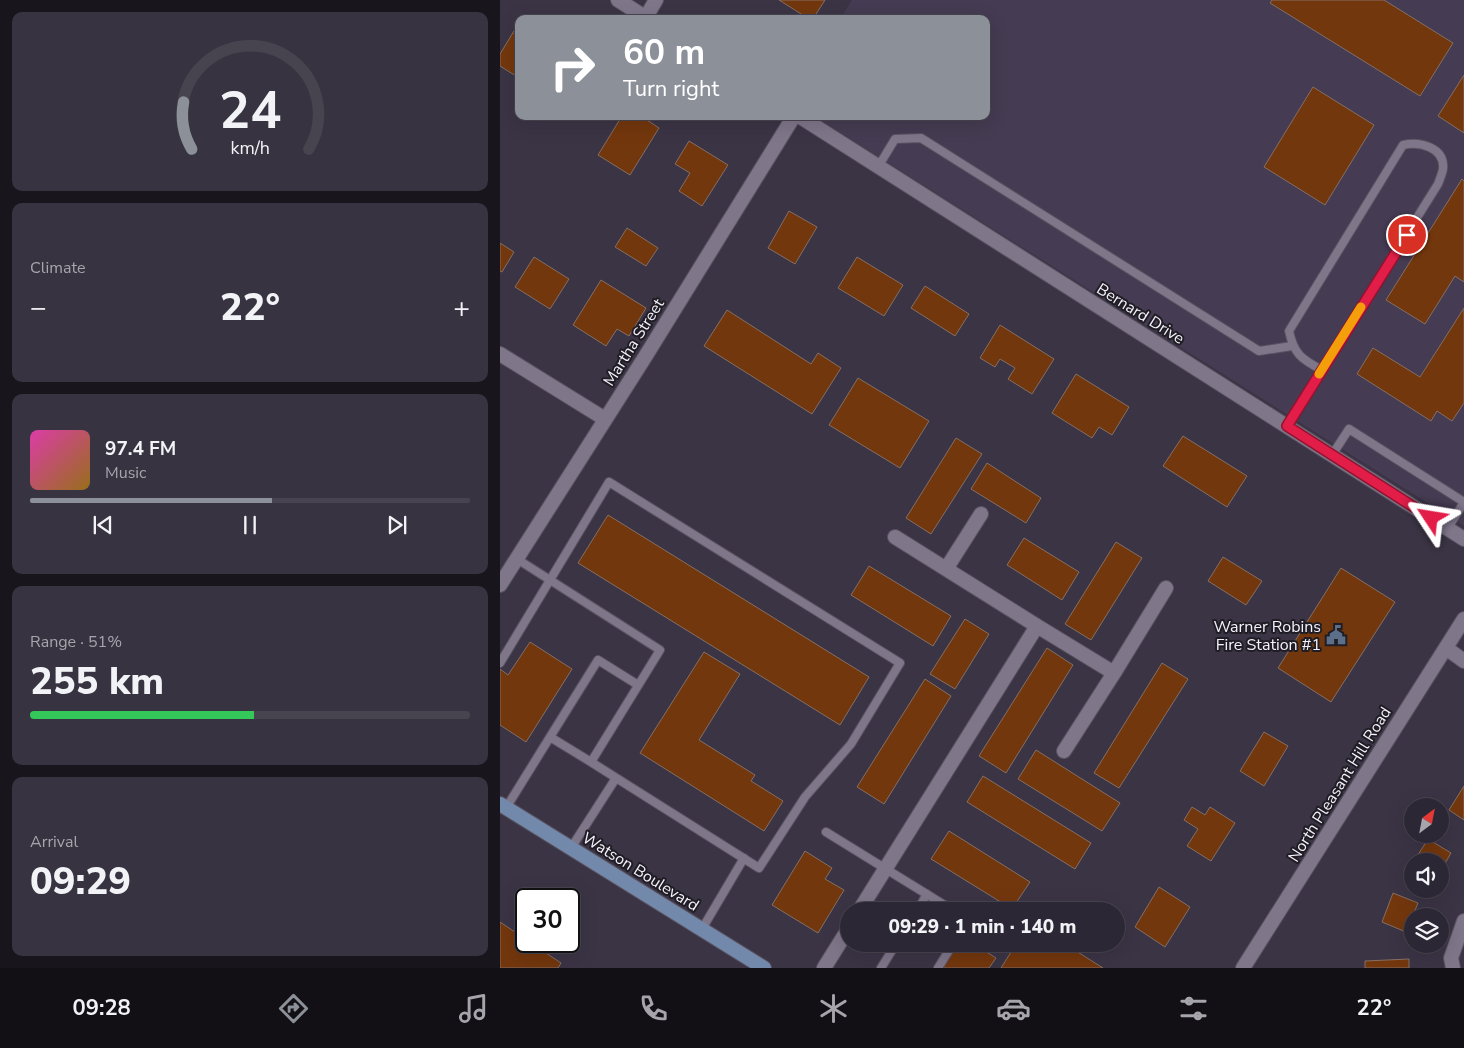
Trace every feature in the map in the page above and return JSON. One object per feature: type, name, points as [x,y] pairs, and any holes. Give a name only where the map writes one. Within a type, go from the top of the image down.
[{"type":"main road","name":"Watson Boulevard","points":[[503,806],[764,968]]},
{"type":"street","points":[[618,0],[642,15]]},
{"type":"street","points":[[648,15],[656,0]]},
{"type":"street","name":"Martha Street","points":[[500,586],[792,120]]},
{"type":"street","name":"Bernard Drive","points":[[805,120],[1464,539]]},
{"type":"street","points":[[500,354],[605,419]]},
{"type":"street","points":[[946,569],[981,514]]},
{"type":"street","points":[[895,537],[1114,673]]},
{"type":"street","points":[[1064,751],[1166,588]]},
{"type":"street","name":"North Pleasant Hill Road","points":[[1243,968],[1464,619]]},
{"type":"street","points":[[865,902],[1037,626]]},
{"type":"street","points":[[1446,648],[1464,661]]},
{"type":"street","points":[[1453,968],[1452,958],[1464,921]]},
{"type":"street","points":[[824,968],[840,942]]},
{"type":"lane","points":[[878,167],[895,139],[921,138],[1259,351],[1292,346]]},
{"type":"lane","points":[[1287,426],[1322,370],[1438,184],[1443,168],[1441,157],[1429,146],[1415,142],[1403,145],[1289,331],[1292,346],[1303,360],[1322,370]]},
{"type":"lane","points":[[1332,454],[1349,429],[1464,502],[1448,528]]},
{"type":"lane","points":[[500,663],[609,482],[900,664],[851,744],[805,797],[759,868],[550,737]]},
{"type":"lane","points":[[516,559],[660,650],[591,762]]},
{"type":"lane","points":[[503,806],[550,737],[598,660],[638,685]]},
{"type":"lane","points":[[571,848],[616,778]]},
{"type":"lane","points":[[826,832],[940,902]]},
{"type":"lane","points":[[702,930],[744,858]]},
{"type":"lane","points":[[922,902],[927,894]]},
{"type":"lane","points":[[881,968],[891,952]]},
{"type":"lane","points":[[938,968],[948,952]]},
{"type":"shaded area","points":[[852,0],[1464,0],[1464,526],[820,120],[990,120],[990,15],[843,15]]},
{"type":"building","points":[[779,0],[825,0],[816,15],[803,15]]},
{"type":"building","points":[[1272,0],[1384,0],[1453,43],[1420,96],[1270,3]]},
{"type":"building","points":[[515,32],[515,75],[500,66],[500,54]]},
{"type":"building","points":[[1464,75],[1464,133],[1438,116]]},
{"type":"building","points":[[1313,87],[1374,125],[1325,205],[1264,167]]},
{"type":"building","points":[[620,120],[647,120],[659,128],[630,175],[598,155]]},
{"type":"building","points":[[689,141],[728,165],[702,206],[679,191],[690,173],[675,164]]},
{"type":"building","points":[[1462,179],[1464,181],[1464,282],[1455,276],[1425,324],[1386,300]]},
{"type":"building","points":[[789,211],[817,227],[795,264],[768,248]]},
{"type":"building","points":[[627,228],[658,248],[646,266],[615,247]]},
{"type":"building","points":[[500,243],[514,252],[502,272],[500,271]]},
{"type":"building","points":[[534,257],[569,279],[550,309],[515,287]]},
{"type":"building","points":[[857,257],[903,285],[884,316],[838,288]]},
{"type":"building","points":[[601,280],[646,308],[629,336],[617,329],[606,346],[573,325]]},
{"type":"building","points":[[925,286],[969,314],[955,336],[911,308]]},
{"type":"building","points":[[1464,308],[1464,403],[1452,421],[1437,411],[1431,421],[1357,374],[1373,348],[1420,377]]},
{"type":"building","points":[[727,310],[811,364],[818,353],[841,368],[812,414],[704,346]]},
{"type":"building","points":[[1000,325],[1054,359],[1032,394],[1008,379],[1015,368],[1000,359],[995,367],[980,358]]},
{"type":"building","points":[[1076,374],[1129,407],[1112,435],[1099,427],[1092,438],[1052,413]]},
{"type":"building","points":[[858,378],[929,421],[900,468],[829,425]]},
{"type":"building","points":[[1183,436],[1247,476],[1227,507],[1163,466]]},
{"type":"building","points":[[956,438],[982,454],[931,534],[906,518]]},
{"type":"building","points":[[987,463],[1041,498],[1026,523],[971,489]]},
{"type":"building","points":[[608,515],[869,677],[840,725],[578,563]]},
{"type":"building","points":[[1024,538],[1079,572],[1062,600],[1007,565]]},
{"type":"building","points":[[1116,542],[1142,558],[1091,640],[1065,624]]},
{"type":"building","points":[[1223,557],[1262,581],[1246,605],[1208,581]]},
{"type":"building","points":[[869,566],[951,616],[933,646],[851,595]]},
{"type":"building","name":"Warner Robins Fire Station #1","points":[[1341,568],[1395,602],[1331,702],[1278,668]]},
{"type":"building","points":[[965,619],[989,634],[955,689],[930,674]]},
{"type":"building","points":[[530,642],[572,669],[526,742],[500,725],[500,669],[508,675]]},
{"type":"building","points":[[1047,648],[1073,665],[1006,773],[979,756]]},
{"type":"building","points":[[704,652],[740,674],[699,740],[755,775],[751,781],[783,801],[764,831],[640,753]]},
{"type":"building","points":[[1162,663],[1188,679],[1119,788],[1094,773]]},
{"type":"building","points":[[925,679],[951,696],[884,804],[857,787]]},
{"type":"building","points":[[1264,732],[1288,746],[1264,786],[1240,771]]},
{"type":"building","points":[[1036,750],[1120,803],[1102,831],[1018,779]]},
{"type":"building","points":[[983,776],[1091,843],[1075,869],[967,802]]},
{"type":"building","points":[[1464,786],[1464,820],[1449,810]]},
{"type":"building","points":[[1192,807],[1205,815],[1210,807],[1235,823],[1211,861],[1187,846],[1198,829],[1184,820]]},
{"type":"building","points":[[949,831],[1030,882],[1017,902],[1001,902],[931,859]]},
{"type":"building","points":[[1425,843],[1435,843],[1451,853],[1449,856],[1449,853],[1419,853]]},
{"type":"building","points":[[805,851],[832,868],[825,879],[844,890],[818,933],[772,905]]},
{"type":"building","points":[[1159,887],[1190,907],[1165,947],[1135,927]]},
{"type":"building","points":[[1393,893],[1418,903],[1416,908],[1404,908],[1404,931],[1382,922]]},
{"type":"building","points":[[500,922],[515,932],[515,953],[546,953],[561,963],[558,968],[500,968]]},
{"type":"building","points":[[953,952],[987,952],[996,958],[989,968],[943,968]]},
{"type":"building","points":[[1011,952],[1078,952],[1103,968],[1001,968]]},
{"type":"building","points":[[1409,959],[1409,968],[1365,968],[1365,961]]},
{"type":"slow traffic","points":[[1319,374],[1361,307]]},
{"type":"place","name":"Warner Robins Fire Station #1","points":[[1336,635]]},
{"type":"route","points":[[1407,235],[1287,426],[1431,518]]}]
